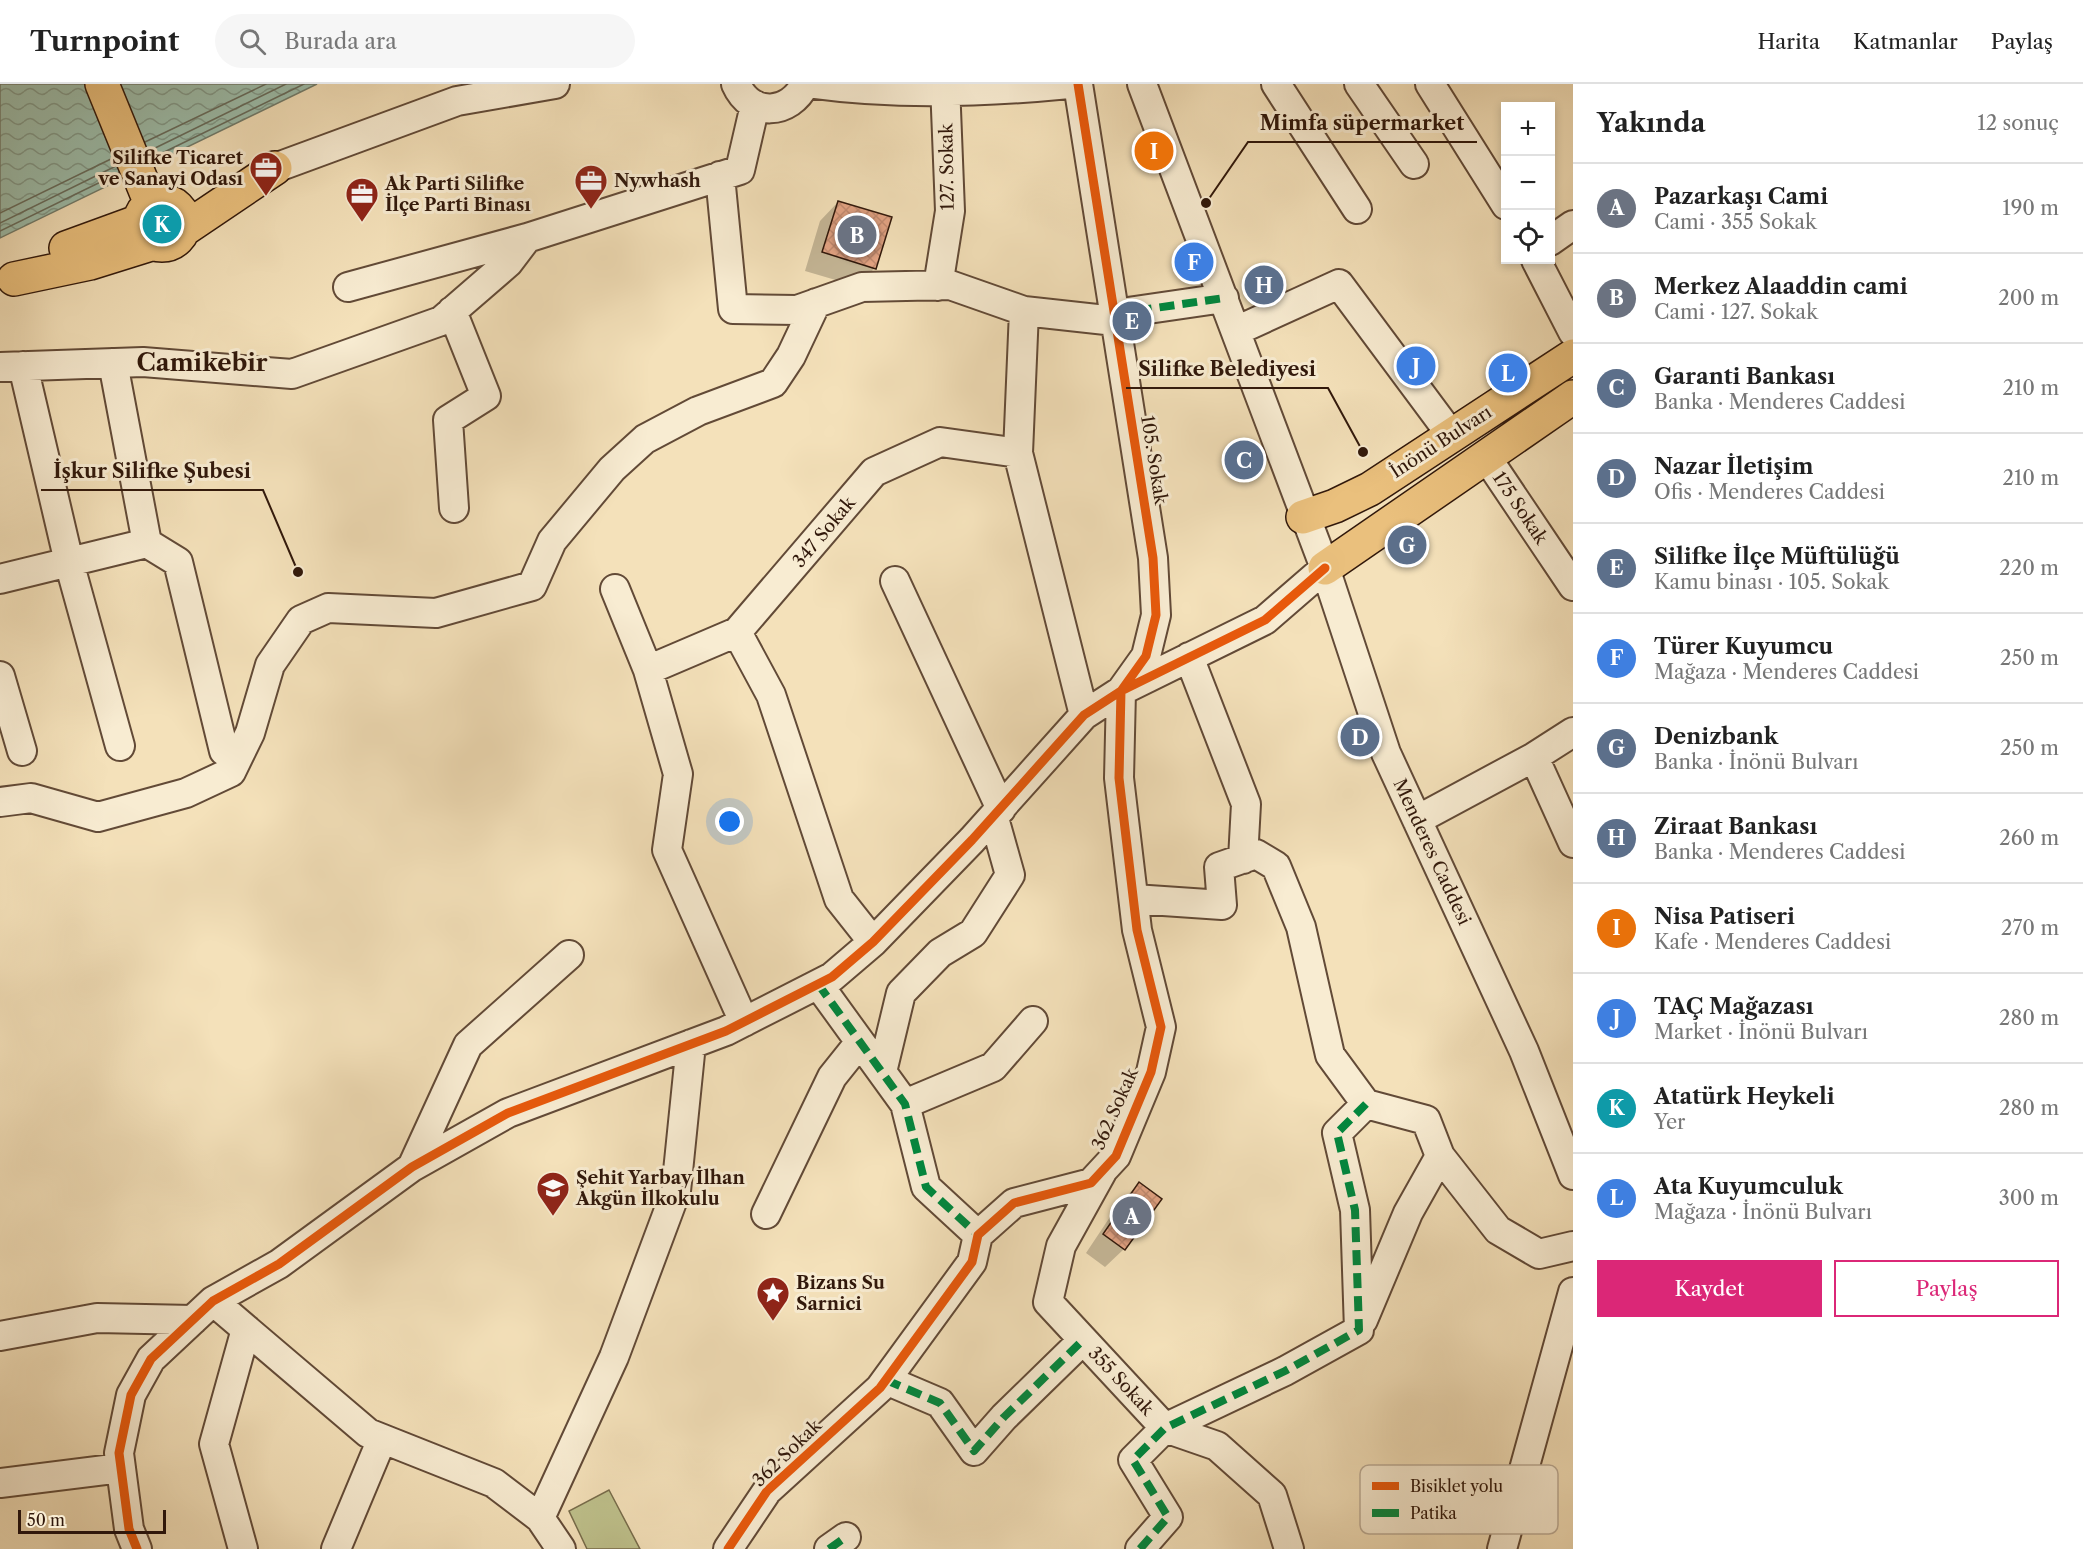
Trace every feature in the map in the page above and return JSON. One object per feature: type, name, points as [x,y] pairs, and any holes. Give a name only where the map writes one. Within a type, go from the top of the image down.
[{"type":"main road","points":[[102,84],[160,220]]},
{"type":"main road","points":[[7,283],[90,263],[160,220],[275,168]]},
{"type":"main road","name":"İnönü Bulvarı","points":[[1304,517],[1335,506],[1370,489],[1573,356]]},
{"type":"main road","name":"İnönü Bulvarı","points":[[1325,568],[1487,459],[1573,397]]},
{"type":"street","points":[[275,168],[457,101],[555,84]]},
{"type":"street","points":[[736,84],[740,93],[755,105],[770,109],[782,108],[792,102],[805,84]]},
{"type":"street","points":[[814,84],[858,90],[945,86],[1032,88],[1068,84]]},
{"type":"street","name":"105. Sokak","points":[[1078,84],[1153,558],[1156,615],[1146,656],[1121,691]]},
{"type":"street","name":"Menderes Caddesi","points":[[1142,84],[1325,568],[1386,753],[1524,1051],[1573,1175]]},
{"type":"street","points":[[1276,84],[1357,209]]},
{"type":"street","points":[[1359,84],[1414,164]]},
{"type":"street","name":"127. Sokak","points":[[938,286],[950,211],[945,86]]},
{"type":"street","points":[[1435,86],[1501,197]]},
{"type":"street","points":[[348,287],[527,238],[740,170],[755,105]]},
{"type":"street","points":[[720,176],[733,309],[797,310],[862,287],[950,285],[1024,311],[1114,317],[1224,298]]},
{"type":"street","points":[[1555,238],[1573,225]]},
{"type":"street","points":[[120,746],[12,366],[142,362],[292,374],[441,321],[508,263],[527,238]]},
{"type":"street","points":[[1538,264],[1573,332]]},
{"type":"street","points":[[1236,331],[1339,284],[1452,436]]},
{"type":"street","points":[[0,802],[31,798],[98,816],[186,793],[231,772],[250,733],[270,665],[301,620],[328,608],[436,613],[532,586],[552,541],[612,469],[645,439],[698,411],[773,383],[791,356],[816,303]]},
{"type":"street","points":[[452,311],[486,396],[448,420],[453,508]]},
{"type":"street","points":[[1024,311],[1018,453],[1084,715]]},
{"type":"street","points":[[113,363],[147,543]]},
{"type":"street","name":"347 Sokak","points":[[648,670],[737,632],[874,472],[940,442],[1018,453]]},
{"type":"street","name":"175 Sokak","points":[[1487,459],[1573,586]]},
{"type":"street","points":[[0,579],[147,543],[178,562],[224,751]]},
{"type":"street","points":[[137,1549],[129,1529],[119,1453],[131,1395],[151,1359],[213,1300],[279,1264],[412,1167],[508,1113],[744,1022],[832,977],[873,942],[998,814],[1084,715],[1121,691],[1264,620],[1325,568]]},
{"type":"street","points":[[882,1072],[901,993],[940,952],[973,933],[1010,875],[998,814],[895,581]]},
{"type":"street","points":[[615,589],[648,670],[678,774],[668,850],[744,1022]]},
{"type":"street","points":[[737,632],[771,695],[839,899],[873,942]]},
{"type":"street","points":[[1189,657],[1246,804],[1242,859]]},
{"type":"street","points":[[0,676],[22,751]]},
{"type":"street","name":"362 Sokak","points":[[728,1549],[767,1491],[886,1380],[972,1262],[978,1235],[1014,1203],[1091,1182],[1116,1156],[1146,1082],[1161,1027],[1137,930],[1119,778],[1121,691]]},
{"type":"street","points":[[1417,820],[1534,757],[1573,732]]},
{"type":"street","points":[[1534,757],[1573,843]]},
{"type":"street","points":[[1134,899],[1222,905],[1219,867],[1256,854],[1276,866],[1301,927],[1330,1055],[1366,1104],[1426,1120],[1440,1156],[1498,1230],[1539,1254],[1573,1246]]},
{"type":"street","points":[[412,1167],[468,1045],[569,955]]},
{"type":"street","points":[[818,984],[904,1104],[926,1188],[978,1235]]},
{"type":"street","points":[[904,1104],[993,1067],[1033,1021]]},
{"type":"street","points":[[766,1214],[832,1077],[860,1042]]},
{"type":"street","points":[[540,1518],[614,1356],[676,1191],[691,1044]]},
{"type":"street","points":[[1359,1330],[1355,1210],[1337,1133],[1366,1104]]},
{"type":"street","points":[[1140,1549],[1167,1517],[1133,1460],[1165,1428],[1285,1371],[1359,1330],[1408,1213],[1440,1156]]},
{"type":"street","name":"355 Sokak","points":[[1103,1171],[1061,1246],[1048,1302],[1165,1428],[1217,1446],[1272,1495],[1289,1549]]},
{"type":"street","points":[[1525,1465],[1573,1292]]},
{"type":"street","points":[[213,1300],[368,1434],[494,1483],[540,1518],[561,1549]]},
{"type":"street","points":[[0,1336],[97,1318],[193,1320]]},
{"type":"street","points":[[243,1549],[214,1444],[246,1329]]},
{"type":"street","points":[[886,1380],[940,1403],[974,1451],[1004,1417],[1083,1340]]},
{"type":"street","points":[[1547,1386],[1573,1343]]},
{"type":"street","points":[[336,1549],[382,1439]]},
{"type":"street","points":[[0,1483],[121,1468]]},
{"type":"street","points":[[1502,1549],[1506,1534]]},
{"type":"green space","points":[[609,1490],[640,1549],[587,1549],[569,1511]]},
{"type":"water","points":[[0,84],[317,84],[0,238]]},
{"type":"building","points":[[838,201],[892,217],[876,269],[822,252]]},
{"type":"building","points":[[1139,1182],[1162,1199],[1125,1250],[1103,1234]]},
{"type":"marked path","points":[[1114,314],[1224,298]]},
{"type":"marked path","points":[[818,984],[905,1104],[926,1187],[978,1235]]},
{"type":"marked path","points":[[1140,1549],[1168,1517],[1133,1460],[1165,1428],[1285,1371],[1359,1330],[1355,1210],[1337,1133],[1366,1104]]},
{"type":"marked path","points":[[886,1380],[940,1403],[974,1451],[1004,1417],[1083,1340]]},
{"type":"marked path","points":[[829,1549],[846,1537]]},
{"type":"cycle path","points":[[728,1549],[767,1491],[880,1388],[972,1262],[978,1235],[1014,1203],[1091,1183],[1116,1156],[1151,1072],[1161,1027],[1137,930],[1119,778],[1121,691],[1146,656],[1156,615],[1153,558],[1078,84]]},
{"type":"cycle path","points":[[137,1549],[129,1529],[119,1453],[131,1395],[151,1359],[213,1301],[279,1264],[412,1167],[508,1113],[726,1031],[832,977],[873,942],[972,840],[1084,715],[1121,691],[1265,620],[1325,568]]},
{"type":"place","name":"Nisa Patiseri","points":[[1154,151]]},
{"type":"place","name":"Silifke Ticaret ve Sanayi Odası","points":[[266,197]]},
{"type":"place","name":"Mimfa süpermarket","points":[[1206,203]]},
{"type":"place","name":"Nywhash","points":[[591,210]]},
{"type":"place","name":"Ak Parti Silifke İlçe Parti Binası","points":[[362,223]]},
{"type":"place","name":"Atatürk Heykeli","points":[[162,224]]},
{"type":"place","name":"Merkez Alaaddin cami","points":[[857,235]]},
{"type":"place","name":"Türer Kuyumcu","points":[[1194,262]]},
{"type":"place","name":"Ziraat Bankası","points":[[1264,285]]},
{"type":"place","name":"Silifke İlçe Müftülüğü","points":[[1132,321]]},
{"type":"place","name":"TAÇ Mağazası","points":[[1416,366]]},
{"type":"place","name":"Ata Kuyumculuk","points":[[1508,373]]},
{"type":"place","name":"Silifke Belediyesi","points":[[1363,452]]},
{"type":"place","name":"Garanti Bankası","points":[[1244,460]]},
{"type":"place","name":"Denizbank","points":[[1407,545]]},
{"type":"place","name":"İşkur Silifke Şubesi","points":[[298,572]]},
{"type":"place","name":"Nazar İletişim","points":[[1360,737]]},
{"type":"place","name":"Pazarkaşı Cami","points":[[1132,1216]]},
{"type":"place","name":"Şehit Yarbay İlhan Akgün İlkokulu","points":[[553,1217]]},
{"type":"place","name":"Bizans Su Sarnici","points":[[773,1322]]},
{"type":"district","name":"Camikebir","points":[[202,363]]}]
